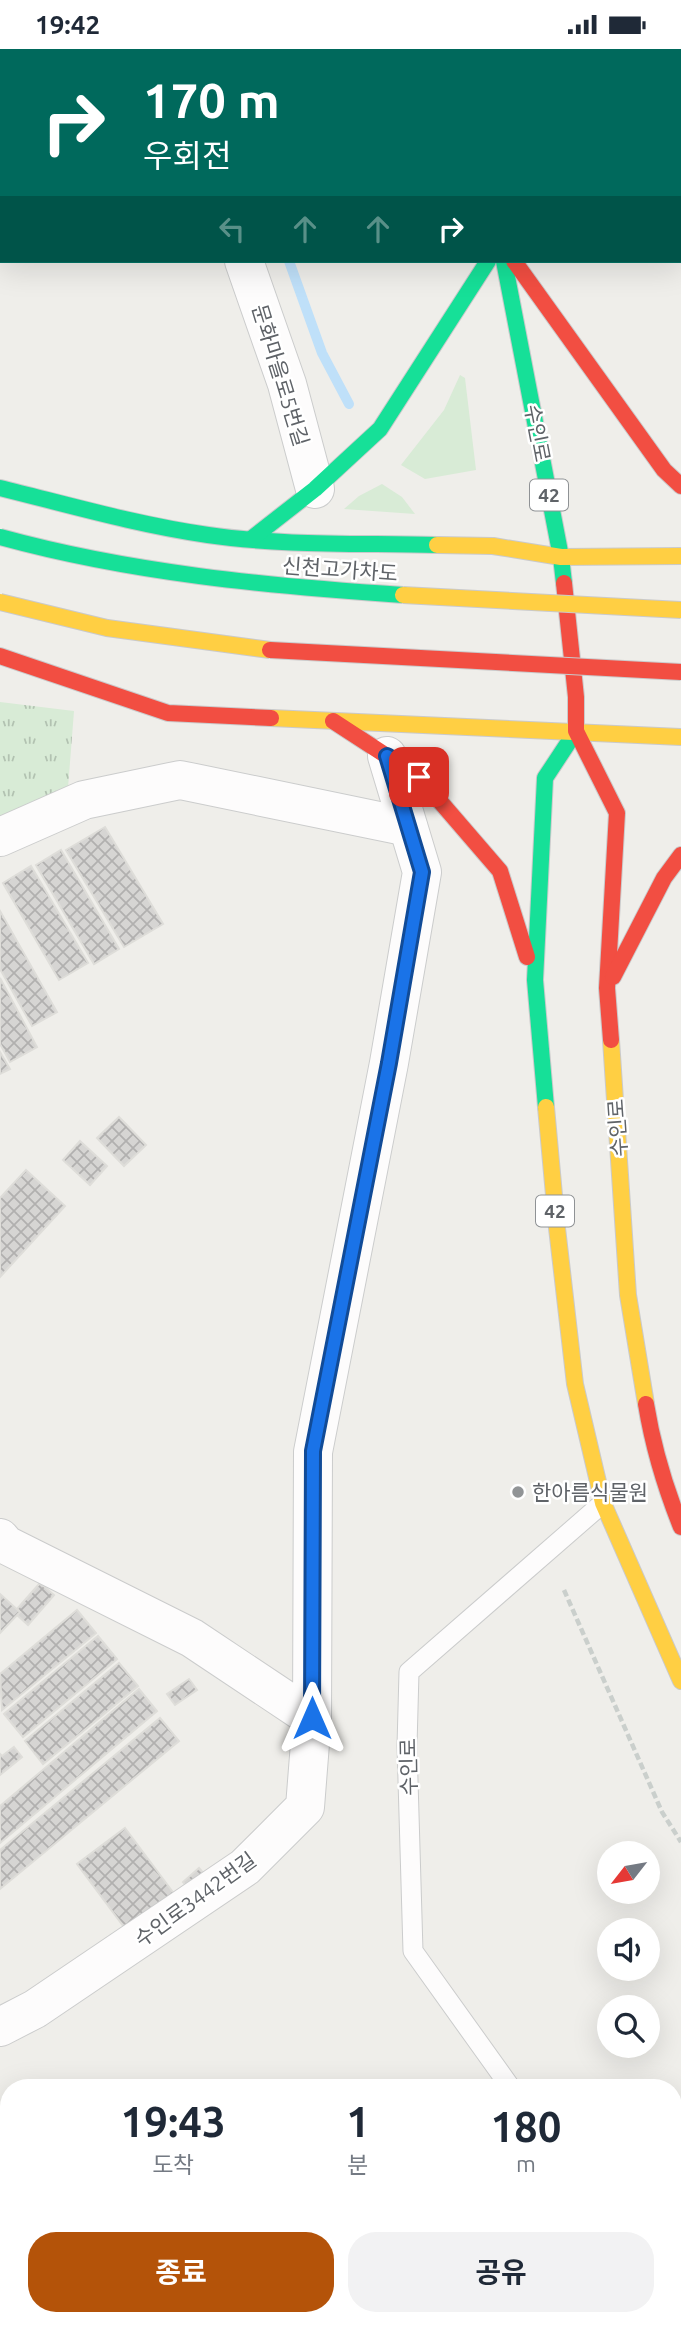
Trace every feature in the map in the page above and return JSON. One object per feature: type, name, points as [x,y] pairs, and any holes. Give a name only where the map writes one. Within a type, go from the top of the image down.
[{"type":"main road","points":[[251,539],[316,489],[380,429],[487,263]]},
{"type":"main road","name":"수인로","points":[[504,263],[561,557],[576,697],[576,731],[617,813],[607,988],[628,1296],[650,1432],[667,1492],[681,1527]]},
{"type":"main road","points":[[515,263],[664,470],[681,486]]},
{"type":"main road","points":[[0,488],[131,521],[209,535],[251,539],[493,546],[561,557],[681,557]]},
{"type":"main road","name":"신천고가차도","points":[[0,537],[62,554],[237,582],[401,595],[681,610]]},
{"type":"main road","points":[[0,602],[107,628],[253,649],[681,671]]},
{"type":"main road","points":[[0,656],[168,713],[681,737]]},
{"type":"main road","points":[[334,721],[419,777],[500,871],[534,980]]},
{"type":"main road","name":"42","points":[[576,731],[545,778],[534,980],[557,1229],[575,1384],[603,1503],[681,1681]]},
{"type":"main road","points":[[607,988],[664,878],[681,855]]},
{"type":"street","name":"문화마을로5번길","points":[[245,263],[287,384],[316,489]]},
{"type":"street","name":"수인로3442번길","points":[[0,2027],[36,2009],[245,1867],[305,1807],[312,1718],[313,1451],[389,1063],[422,872],[387,756]]},
{"type":"street","points":[[0,837],[84,800],[180,781],[408,827]]},
{"type":"street","points":[[0,1538],[6,1545],[192,1638],[312,1718]]},
{"type":"lane","name":"수인로","points":[[505,2079],[413,1951],[407,1745],[409,1672],[603,1503]]},
{"type":"path","points":[[564,1590],[662,1812],[681,1842]]},
{"type":"green space","points":[[460,375],[465,378],[476,470],[425,479],[401,465],[444,410]]},
{"type":"green space","points":[[382,484],[402,497],[415,514],[344,509],[359,496]]},
{"type":"green space","points":[[0,702],[74,711],[68,788],[0,830]]},
{"type":"building","points":[[105,827],[163,924],[124,947],[66,850]]},
{"type":"building","points":[[61,850],[119,949],[94,964],[36,865]]},
{"type":"building","points":[[31,866],[88,963],[59,980],[3,883]]},
{"type":"building","points":[[0,911],[57,1012],[32,1026],[0,969]]},
{"type":"building","points":[[0,978],[37,1047],[10,1062],[0,1044]]},
{"type":"building","points":[[0,1052],[10,1069],[0,1074]]},
{"type":"building","points":[[119,1117],[146,1145],[124,1166],[97,1138]]},
{"type":"building","points":[[80,1141],[107,1166],[90,1185],[63,1160]]},
{"type":"building","points":[[26,1170],[65,1206],[0,1277],[0,1198]]},
{"type":"building","points":[[40,1583],[54,1595],[28,1625],[17,1615],[20,1612],[17,1609]]},
{"type":"building","points":[[0,1594],[20,1612],[0,1633]]},
{"type":"building","points":[[77,1610],[96,1633],[2,1710],[0,1674]]},
{"type":"building","points":[[98,1636],[117,1659],[23,1737],[4,1714]]},
{"type":"building","points":[[119,1663],[138,1686],[43,1764],[25,1741]]},
{"type":"building","points":[[189,1679],[197,1690],[175,1705],[167,1694]]},
{"type":"building","points":[[139,1689],[157,1711],[0,1843],[0,1806]]},
{"type":"building","points":[[160,1718],[179,1741],[0,1889],[0,1850]]},
{"type":"building","points":[[14,1747],[22,1757],[0,1775],[0,1754],[2,1756]]},
{"type":"building","points":[[125,1828],[175,1895],[127,1931],[77,1864]]},
{"type":"building","points":[[199,1868],[205,1875],[188,1888],[183,1882]]},
{"type":"waterway","points":[[290,263],[322,353],[349,404]]},
{"type":"traffic: fast","points":[[251,539],[315,489],[380,429],[487,263]]},
{"type":"traffic: fast","points":[[504,263],[564,583]]},
{"type":"traffic: fast","points":[[0,488],[130,520],[236,539],[437,545]]},
{"type":"traffic: fast","points":[[0,537],[149,569],[250,582],[403,595]]},
{"type":"traffic: fast","points":[[546,1107],[535,980],[545,778],[576,731]]},
{"type":"traffic: slow","points":[[437,545],[493,546],[561,557],[681,556]]},
{"type":"traffic: slow","points":[[403,595],[681,610]]},
{"type":"traffic: slow","points":[[0,602],[107,628],[270,650]]},
{"type":"traffic: slow","points":[[271,718],[681,737]]},
{"type":"traffic: slow","points":[[611,1040],[628,1295],[646,1404]]},
{"type":"traffic: slow","points":[[546,1107],[575,1384],[603,1503],[681,1681]]},
{"type":"traffic: jam","points":[[515,263],[664,470],[681,486]]},
{"type":"traffic: jam","points":[[564,583],[576,697],[576,731],[617,813],[607,988],[611,1040]]},
{"type":"traffic: jam","points":[[270,650],[681,672]]},
{"type":"traffic: jam","points":[[0,656],[168,713],[271,718]]},
{"type":"traffic: jam","points":[[333,721],[419,777],[500,871],[527,957]]},
{"type":"traffic: jam","points":[[613,977],[664,878],[681,855]]},
{"type":"traffic: jam","points":[[646,1404],[660,1467],[681,1527]]},
{"type":"place","name":"한아름식물원","points":[[518,1492]]},
{"type":"route","points":[[312,1718],[313,1451],[389,1063],[422,872],[387,756],[419,777]]}]
